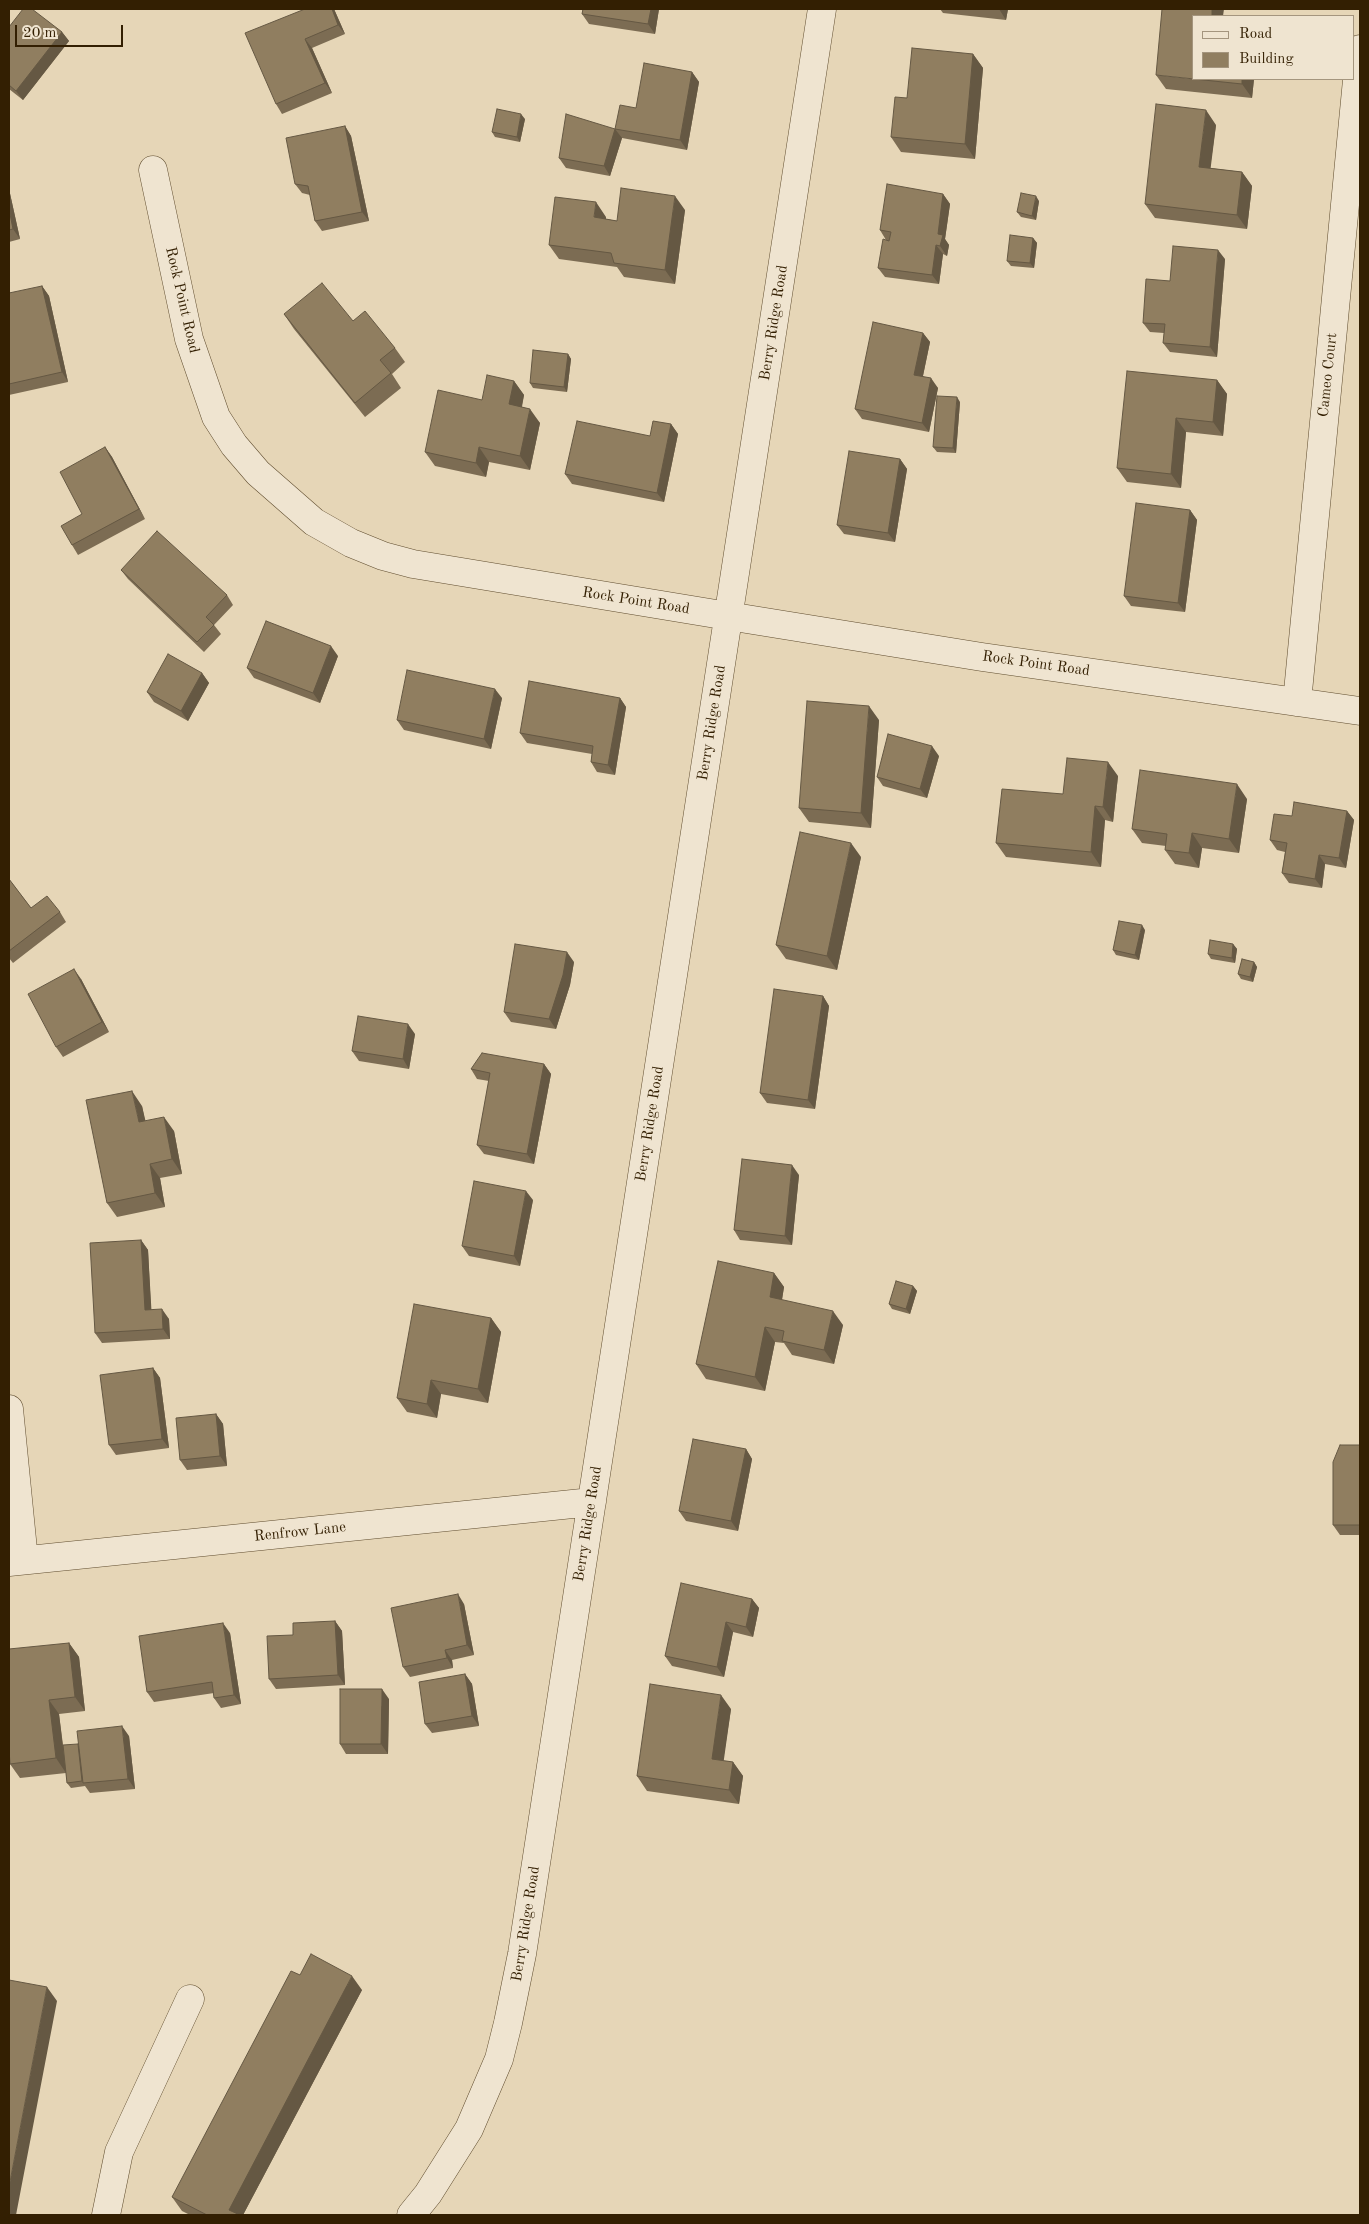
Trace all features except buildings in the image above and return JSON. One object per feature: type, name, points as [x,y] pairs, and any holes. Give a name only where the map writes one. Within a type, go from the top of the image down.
[{"type":"street","name":"Berry Ridge Road","points":[[411,2215],[428,2194],[469,2129],[499,2059],[522,1954],[822,9]]},
{"type":"street","name":"Cameo Court","points":[[1297,702],[1360,49]]},
{"type":"street","name":"Rock Point Road","points":[[153,170],[189,339],[216,416],[234,446],[258,473],[314,522],[351,543],[383,556],[414,564],[982,657],[1360,711]]},
{"type":"street","points":[[9,1409],[16,1561]]},
{"type":"street","name":"Renfrow Lane","points":[[16,1561],[592,1502]]},
{"type":"street","points":[[106,2215],[119,2152],[190,1999]]}]
